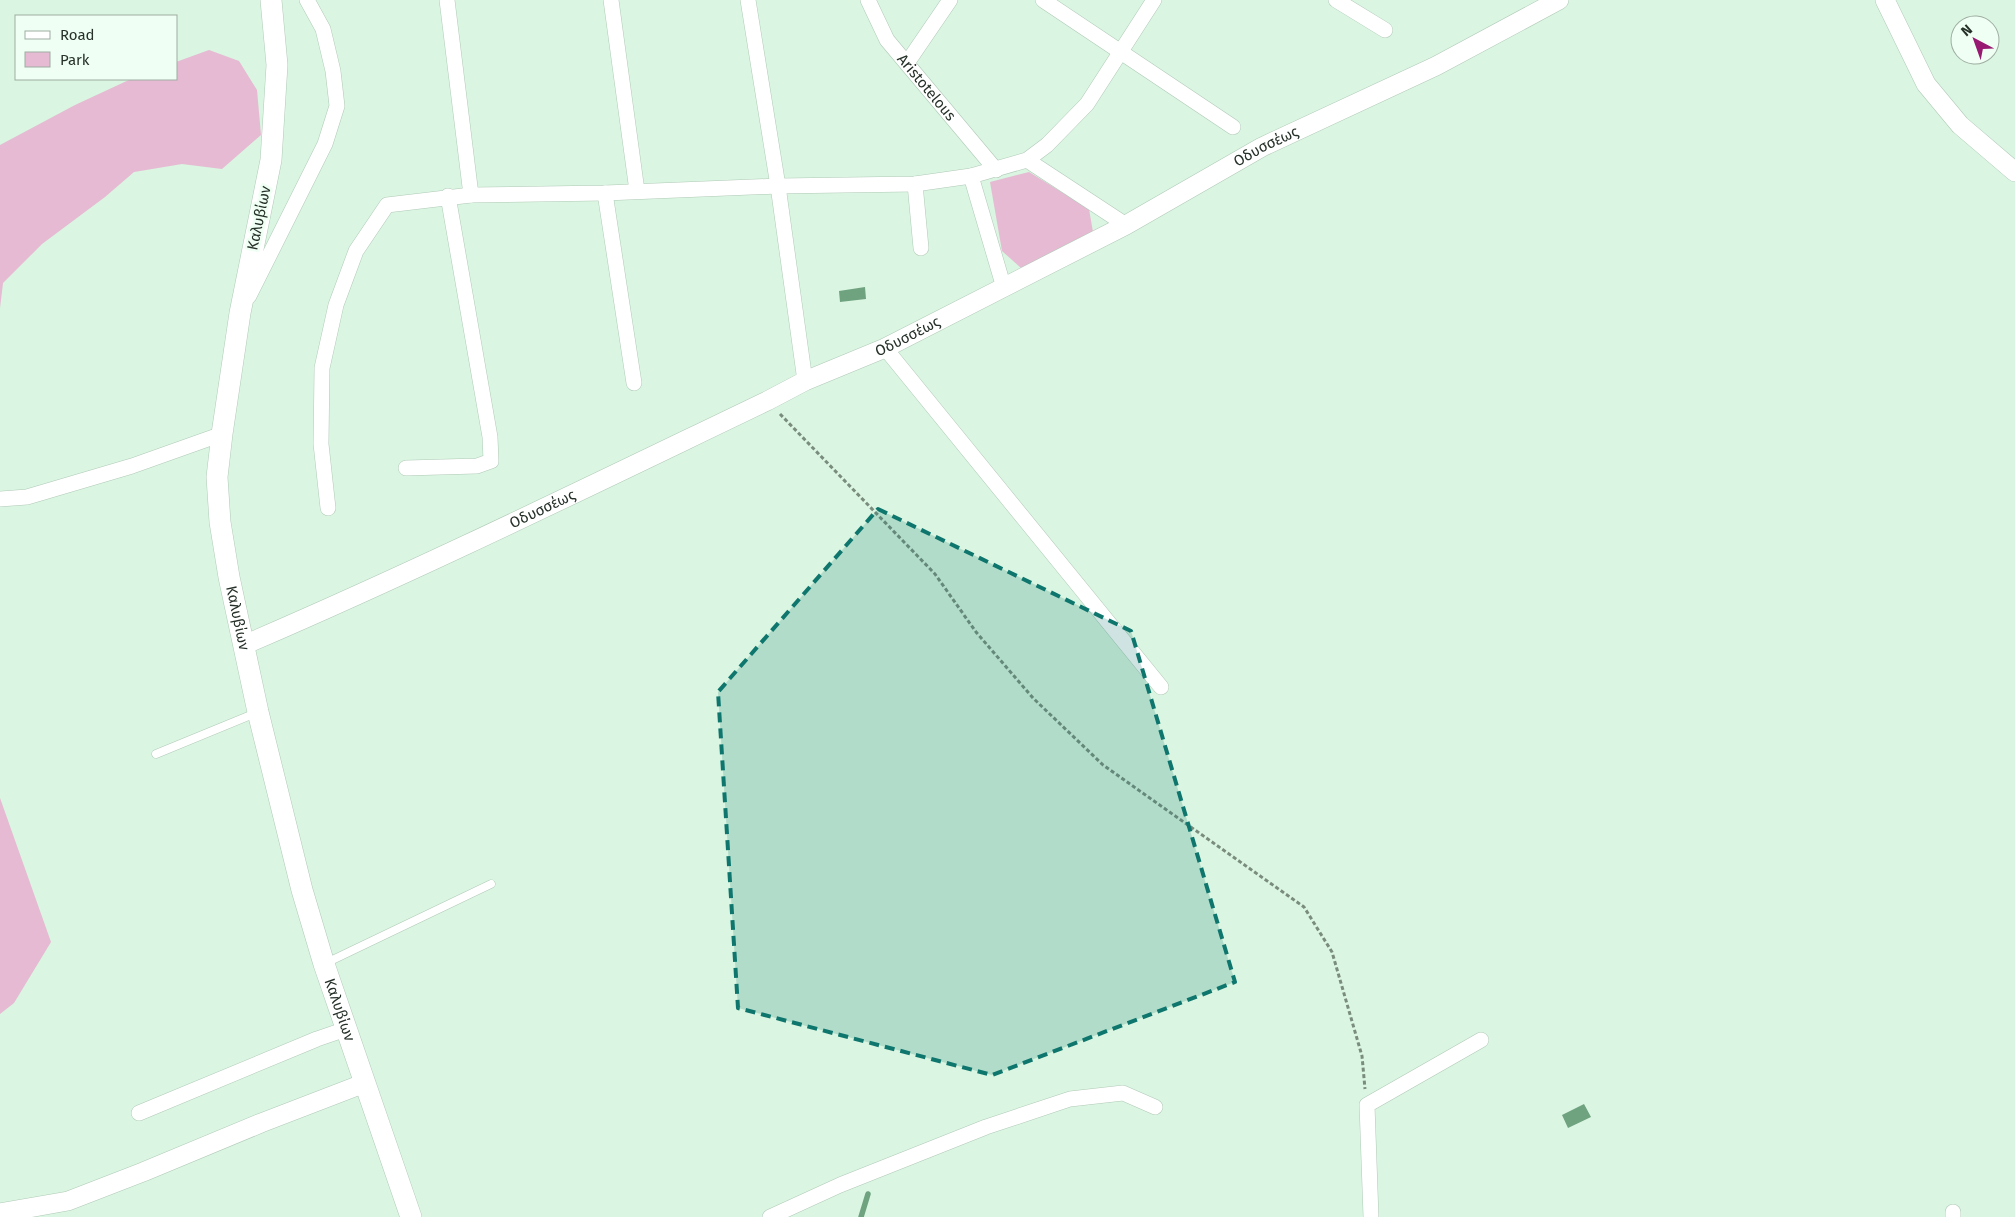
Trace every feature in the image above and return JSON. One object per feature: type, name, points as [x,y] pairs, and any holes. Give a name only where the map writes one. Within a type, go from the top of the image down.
[{"type":"main road","name":"Καλυβίων","points":[[271,0],[277,65],[271,160],[240,313],[222,434],[217,477],[220,522],[258,712],[284,822],[324,964],[411,1217]]},
{"type":"street","points":[[240,313],[325,144],[337,106],[333,71],[322,30],[307,0]]},
{"type":"street","points":[[447,0],[471,195]]},
{"type":"street","points":[[610,0],[638,191]]},
{"type":"street","points":[[748,0],[778,186],[805,381]]},
{"type":"street","name":"Aristotelous","points":[[868,0],[887,40],[996,170]]},
{"type":"street","points":[[907,63],[950,0]]},
{"type":"street","points":[[1043,0],[1233,127]]},
{"type":"street","points":[[328,508],[320,444],[322,368],[336,305],[356,251],[387,205],[448,196],[471,195],[915,184],[971,176],[996,170],[1027,160],[1047,146],[1087,104],[1154,0]]},
{"type":"street","points":[[1336,0],[1385,30]]},
{"type":"street","name":"Οδυσσέως","points":[[244,646],[340,604],[498,530],[805,381],[885,348],[1126,225],[1262,147],[1436,66],[1559,0]]},
{"type":"street","points":[[1884,0],[1926,84],[1960,125],[2015,172]]},
{"type":"street","points":[[1027,160],[1126,225]]},
{"type":"street","points":[[971,176],[1004,288]]},
{"type":"street","points":[[915,184],[921,248]]},
{"type":"street","points":[[605,193],[634,383]]},
{"type":"street","points":[[406,468],[477,466],[491,461],[490,437],[448,196]]},
{"type":"street","points":[[885,348],[1161,687]]},
{"type":"street","points":[[0,498],[28,497],[132,466],[222,434]]},
{"type":"street","points":[[139,1113],[317,1039],[346,1029]]},
{"type":"street","points":[[1371,1217],[1367,1105],[1480,1040]]},
{"type":"street","points":[[0,1213],[68,1201],[365,1083]]},
{"type":"street","points":[[770,1217],[840,1185],[986,1127],[1070,1099],[1123,1094],[1155,1107]]},
{"type":"lane","points":[[156,754],[258,712]]},
{"type":"lane","points":[[324,964],[491,884]]},
{"type":"path","points":[[767,401],[935,574],[976,632],[1033,698],[1074,739],[1104,765],[1304,907],[1332,952],[1362,1056],[1367,1105]]},
{"type":"highlighted area","points":[[878,509],[1131,631],[1235,982],[992,1075],[738,1008],[718,692]]},
{"type":"green space","points":[[209,50],[239,61],[257,90],[261,135],[222,169],[182,164],[134,172],[105,197],[42,244],[3,283],[0,308],[0,145],[75,105],[129,80],[178,80],[178,61]]},
{"type":"green space","points":[[1029,172],[1089,209],[1093,232],[1021,268],[1002,251],[990,182]]},
{"type":"green space","points":[[0,798],[51,942],[14,1003],[0,1014]]},
{"type":"shaded area","points":[[865,287],[866,299],[840,302],[839,291]]},
{"type":"shaded area","points":[[1584,1104],[1591,1117],[1568,1128],[1562,1115]]},
{"type":"waterway","points":[[861,1217],[868,1194]]}]
